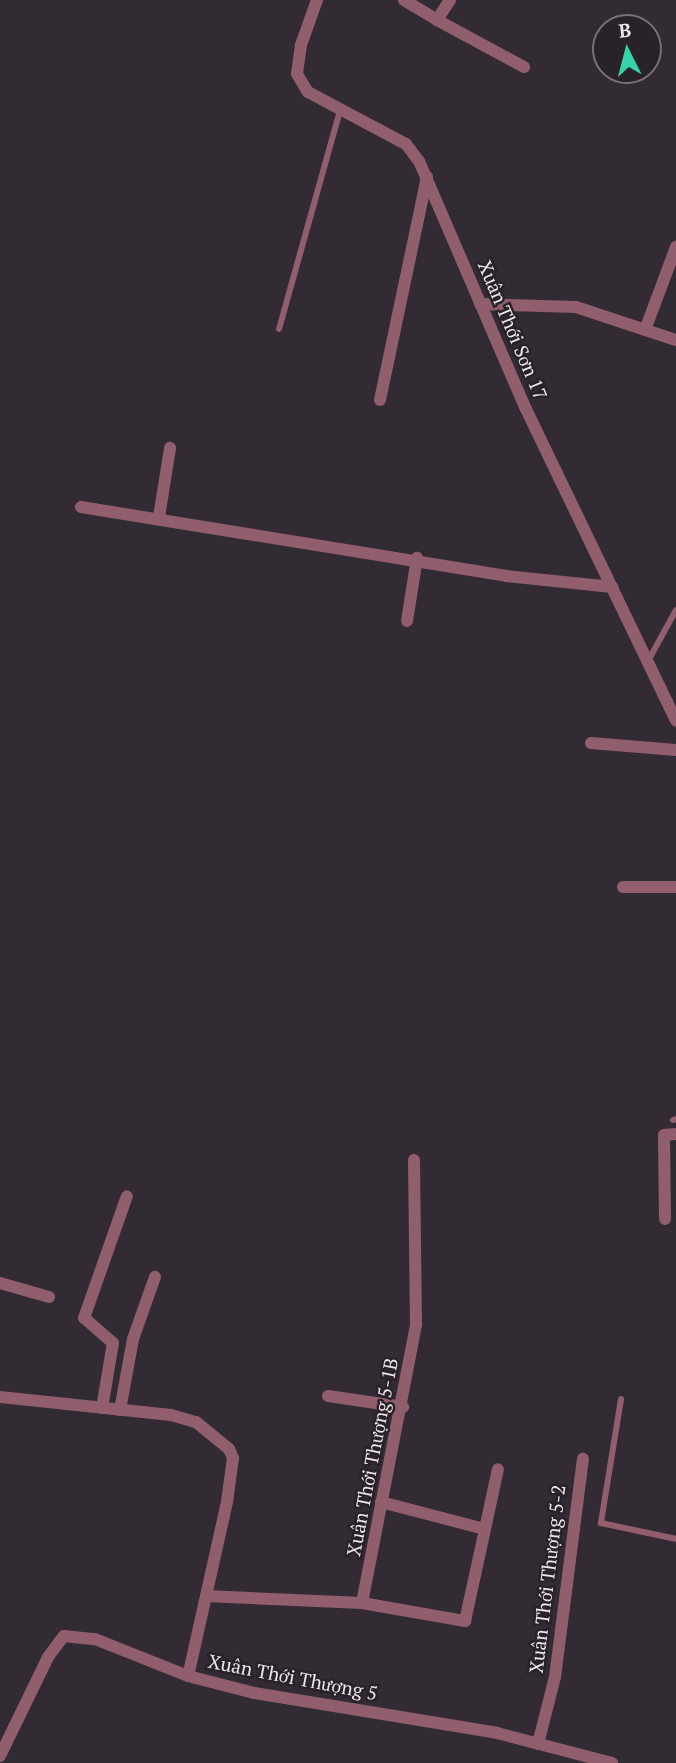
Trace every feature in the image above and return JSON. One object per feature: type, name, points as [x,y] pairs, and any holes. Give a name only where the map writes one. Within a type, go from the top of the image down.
[{"type":"street","name":"Xuân Thới Sơn 17","points":[[317,0],[301,44],[297,74],[308,92],[406,144],[427,177],[480,304],[675,716]]},
{"type":"street","points":[[404,0],[524,67]]},
{"type":"street","points":[[437,20],[450,0]]},
{"type":"street","points":[[380,400],[427,177]]},
{"type":"street","points":[[645,330],[676,247]]},
{"type":"street","points":[[480,304],[576,307],[676,340]]},
{"type":"street","points":[[159,517],[170,448]]},
{"type":"street","points":[[81,507],[417,558],[506,576],[612,587]]},
{"type":"street","points":[[407,621],[417,558]]},
{"type":"street","points":[[592,743],[676,750]]},
{"type":"street","points":[[623,887],[676,887]]},
{"type":"street","points":[[665,1219],[664,1135],[676,1134]]},
{"type":"street","name":"Xuân Thới Thượng 5-1B","points":[[362,1603],[416,1324],[414,1160]]},
{"type":"street","points":[[102,1408],[113,1343],[84,1318],[127,1196]]},
{"type":"street","points":[[120,1410],[133,1339],[155,1277]]},
{"type":"street","points":[[0,1283],[49,1297]]},
{"type":"street","points":[[328,1396],[402,1407]]},
{"type":"street","points":[[0,1397],[120,1410],[196,1422],[218,1435],[233,1458],[188,1676]]},
{"type":"street","name":"Xuân Thới Thượng 5-2","points":[[538,1744],[555,1677],[583,1460]]},
{"type":"street","points":[[206,1596],[362,1603],[465,1621],[498,1469]]},
{"type":"street","points":[[381,1502],[485,1529]]},
{"type":"street","name":"Xuân Thới Thượng 5","points":[[0,1756],[48,1657],[64,1636],[95,1639],[188,1676],[254,1693],[538,1744],[604,1762]]},
{"type":"lane","points":[[279,329],[340,110]]},
{"type":"lane","points":[[648,661],[676,610]]},
{"type":"lane","points":[[621,1399],[602,1524],[676,1539]]}]
